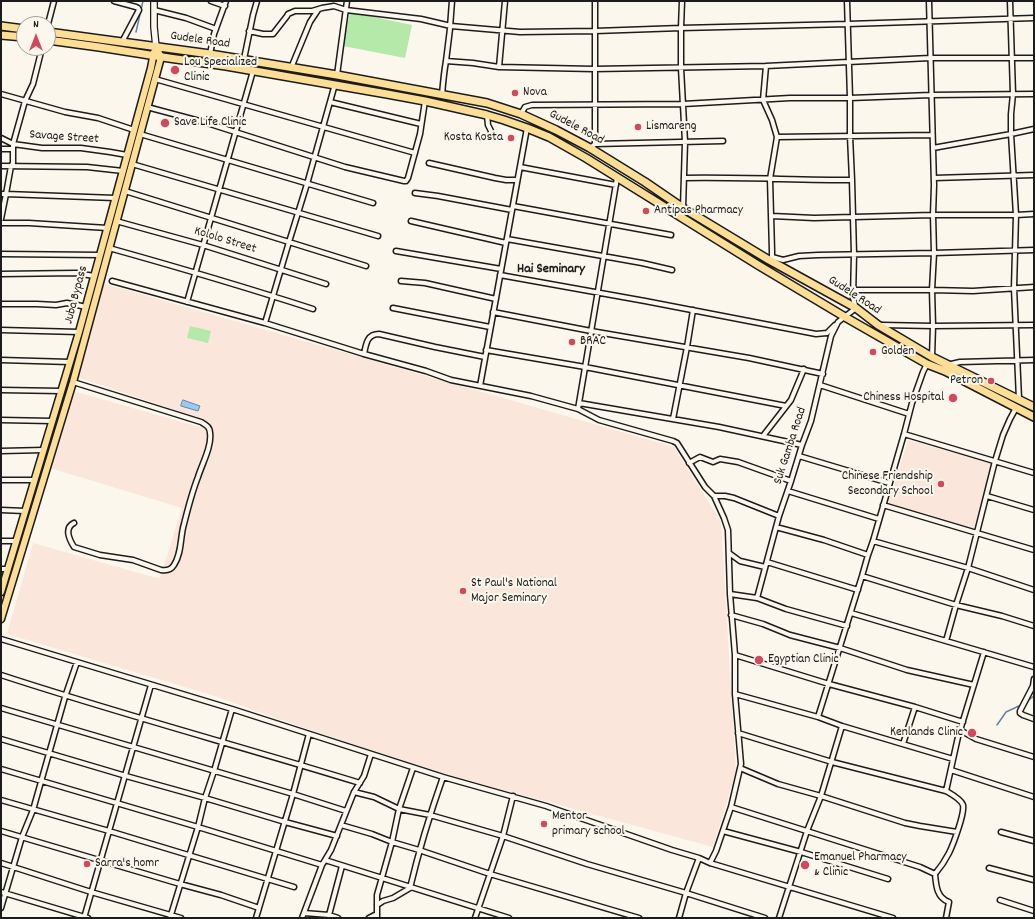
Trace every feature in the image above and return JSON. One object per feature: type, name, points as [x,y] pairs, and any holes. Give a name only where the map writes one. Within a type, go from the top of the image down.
[{"type":"highway","points":[[1,26],[16,28]]},
{"type":"highway","name":"Gudele Road","points":[[56,33],[244,59],[337,75],[487,103],[521,114],[592,146],[683,208],[856,308],[878,325],[932,357],[1034,407]]},
{"type":"highway","points":[[1,35],[16,36]]},
{"type":"highway","name":"Gudele Road","points":[[56,41],[226,66],[335,84],[449,106],[487,115],[527,128],[549,137],[569,148],[616,181],[682,218],[844,317],[928,364],[945,371],[1034,417]]},
{"type":"highway","points":[[449,106],[452,97]]},
{"type":"main road","name":"Juba Bypass","points":[[1,618],[73,382],[155,79],[157,56],[154,1]]},
{"type":"main road","name":"Juba Bypass","points":[[1,592],[4,569],[16,541],[44,450],[79,332],[151,68],[157,56]]},
{"type":"street","points":[[50,16],[54,1]]},
{"type":"street","points":[[114,1],[136,7],[139,10],[122,42]]},
{"type":"street","points":[[211,1],[225,6]]},
{"type":"street","points":[[210,54],[211,44],[226,1]]},
{"type":"street","points":[[244,59],[249,31],[257,1]]},
{"type":"street","points":[[337,75],[347,1]]},
{"type":"street","points":[[442,95],[443,78],[451,26],[452,1]]},
{"type":"street","points":[[499,67],[505,1]]},
{"type":"street","points":[[595,1],[595,105],[592,146],[723,141]]},
{"type":"street","points":[[682,1],[681,68],[685,142],[682,218]]},
{"type":"street","points":[[847,1],[854,254],[853,301],[856,308]]},
{"type":"street","points":[[929,1],[934,178],[932,357]]},
{"type":"street","points":[[1010,1],[1013,94],[1010,114],[1016,215],[1014,288],[1019,399]]},
{"type":"street","points":[[249,31],[263,34],[273,34],[291,12],[312,11],[334,6],[346,10],[421,19],[451,26],[520,32],[1034,18]]},
{"type":"street","points":[[154,10],[186,18],[216,29]]},
{"type":"street","points":[[291,68],[310,22],[318,10]]},
{"type":"street","points":[[1,219],[4,194],[13,163],[14,147],[25,101],[33,84],[40,56]]},
{"type":"street","points":[[446,61],[499,67],[594,69],[766,66],[930,58],[1034,58]]},
{"type":"street","points":[[766,66],[763,100],[772,120],[777,137],[770,179],[772,216],[770,258],[783,260],[800,256],[1034,250]]},
{"type":"street","points":[[186,302],[252,71]]},
{"type":"street","points":[[155,79],[415,153]]},
{"type":"street","points":[[265,323],[298,212],[308,184],[314,157],[324,127],[335,84]]},
{"type":"street","points":[[1,94],[65,112],[98,118],[134,130]]},
{"type":"street","points":[[521,114],[525,107],[528,106],[683,104],[790,98],[1034,94]]},
{"type":"street","points":[[147,107],[235,132],[345,167],[404,181],[408,178],[415,153],[425,101]]},
{"type":"street","points":[[330,102],[421,124]]},
{"type":"street","points":[[487,115],[491,136]]},
{"type":"street","points":[[480,386],[527,128]]},
{"type":"street","points":[[933,148],[1034,129]]},
{"type":"street","points":[[140,134],[373,203]]},
{"type":"street","points":[[777,137],[932,135]]},
{"type":"street","name":"Savage Street","points":[[1,138],[14,147],[81,148],[127,155]]},
{"type":"street","points":[[1,149],[14,147]]},
{"type":"street","points":[[429,163],[494,178],[518,180]]},
{"type":"street","points":[[132,164],[378,236]]},
{"type":"street","points":[[1,166],[87,167],[122,171]]},
{"type":"street","points":[[520,166],[616,181],[578,409]]},
{"type":"street","points":[[934,178],[1034,175]]},
{"type":"street","points":[[684,178],[708,177],[852,180]]},
{"type":"street","points":[[125,191],[366,266]]},
{"type":"street","points":[[415,193],[609,224],[671,236]]},
{"type":"street","points":[[4,194],[115,198]]},
{"type":"street","points":[[772,216],[853,218],[933,215],[1034,214]]},
{"type":"street","name":"Kololo Street","points":[[116,221],[203,245],[326,284]]},
{"type":"street","points":[[411,221],[481,238],[604,256],[672,270]]},
{"type":"street","points":[[1,223],[29,222],[107,228]]},
{"type":"street","points":[[109,248],[195,272],[313,309]]},
{"type":"street","points":[[396,251],[501,269]]},
{"type":"street","points":[[1,254],[100,255]]},
{"type":"street","points":[[1,274],[76,273],[94,276]]},
{"type":"street","points":[[500,275],[816,334],[827,333],[838,322]]},
{"type":"street","points":[[112,281],[265,323],[452,380],[531,396],[578,409],[599,420],[675,442],[705,487],[714,496],[727,524],[728,530],[731,616],[735,654],[735,694],[741,764],[731,807],[716,851],[710,863]]},
{"type":"street","points":[[401,281],[425,284],[496,299]]},
{"type":"street","points":[[853,290],[974,291],[1034,287]]},
{"type":"street","points":[[1,304],[56,305],[67,303],[86,307]]},
{"type":"street","points":[[393,308],[490,327]]},
{"type":"street","name":"Suk Gamba Road","points":[[757,598],[779,516],[802,444],[811,422],[831,336],[838,322],[856,308]]},
{"type":"street","points":[[674,419],[693,310]]},
{"type":"street","points":[[493,312],[591,331],[687,347],[804,369],[823,374]]},
{"type":"street","points":[[878,325],[1034,325]]},
{"type":"street","points":[[1,330],[79,332]]},
{"type":"street","points":[[364,354],[365,345],[369,337],[374,334],[379,334],[485,357]]},
{"type":"street","points":[[486,350],[585,367],[786,406]]},
{"type":"street","points":[[1,360],[70,362]]},
{"type":"street","points":[[946,365],[953,362],[1034,360]]},
{"type":"street","points":[[818,717],[884,505],[909,414],[923,372],[928,364]]},
{"type":"street","points":[[763,436],[791,400],[804,369]]},
{"type":"street","points":[[73,382],[201,422],[209,427],[210,432],[208,448],[197,478],[184,522],[180,549],[176,561],[170,570],[165,571],[133,560],[100,555],[74,547],[68,533],[69,527],[74,522]]},
{"type":"street","points":[[820,385],[909,414]]},
{"type":"street","points":[[1,390],[61,391]]},
{"type":"street","points":[[579,403],[674,419],[802,444]]},
{"type":"street","points":[[946,641],[968,568],[995,461],[1003,435],[1016,408]]},
{"type":"street","points":[[1,420],[52,421]]},
{"type":"street","points":[[904,434],[1034,473]]},
{"type":"street","points":[[1,451],[44,450]]},
{"type":"street","points":[[799,456],[890,483]]},
{"type":"street","points":[[689,463],[700,457],[713,462],[720,459],[738,462],[791,481]]},
{"type":"street","points":[[1,480],[34,480]]},
{"type":"street","points":[[788,491],[879,519]]},
{"type":"street","points":[[714,496],[734,498],[779,516]]},
{"type":"street","points":[[987,496],[1034,510]]},
{"type":"street","points":[[884,505],[1034,550]]},
{"type":"street","points":[[1,510],[25,511]]},
{"type":"street","points":[[776,527],[868,554]]},
{"type":"street","points":[[1,541],[16,541]]},
{"type":"street","points":[[873,541],[968,568],[1034,590]]},
{"type":"street","points":[[729,552],[740,561],[765,567]]},
{"type":"street","points":[[767,562],[858,590]]},
{"type":"street","points":[[862,576],[956,605],[1002,616],[1034,626]]},
{"type":"street","points":[[730,594],[757,598],[786,609],[847,626]]},
{"type":"street","points":[[851,614],[1034,667]]},
{"type":"street","points":[[731,616],[763,624],[790,635],[840,648],[907,670],[974,685]]},
{"type":"street","points":[[1,639],[309,734],[413,768],[513,796],[672,850],[700,858],[710,863],[893,918]]},
{"type":"street","points":[[946,791],[960,730],[984,652]]},
{"type":"street","points":[[735,654],[829,684],[915,707],[963,722]]},
{"type":"street","points":[[1,908],[3,892],[14,867],[22,837],[33,810],[65,697],[77,662]]},
{"type":"street","points":[[1,675],[65,697],[142,718],[360,783]]},
{"type":"street","points":[[1034,679],[1033,686],[1020,711],[1020,714],[1034,719]]},
{"type":"street","points":[[3,892],[86,918],[91,892],[152,685]]},
{"type":"street","points":[[735,694],[818,717],[842,726],[953,759]]},
{"type":"street","points":[[903,744],[915,707]]},
{"type":"street","points":[[1,708],[346,811]]},
{"type":"street","points":[[171,916],[232,710]]},
{"type":"street","points":[[779,918],[807,831],[821,796],[842,726]]},
{"type":"street","points":[[960,730],[976,739],[1034,758]]},
{"type":"street","points":[[738,733],[832,762],[946,791],[961,802],[963,805],[963,813],[957,832],[949,853],[935,874],[938,894],[945,901],[949,902],[946,918]]},
{"type":"street","points":[[256,918],[285,822],[309,734]]},
{"type":"street","points":[[1,739],[336,836]]},
{"type":"street","points":[[302,918],[322,865],[331,850],[354,792],[364,776],[371,754]]},
{"type":"street","points":[[369,918],[377,916],[377,895],[392,842],[399,809],[413,768]]},
{"type":"street","points":[[740,768],[778,784],[905,823],[957,832]]},
{"type":"street","points":[[1,769],[322,865]]},
{"type":"street","points":[[951,770],[1034,797]]},
{"type":"street","points":[[377,905],[410,888],[419,850],[443,777]]},
{"type":"street","points":[[354,792],[374,797],[399,809],[430,814],[587,864],[765,918]]},
{"type":"street","points":[[475,918],[503,836],[513,796]]},
{"type":"street","points":[[1,800],[294,887]]},
{"type":"street","points":[[731,807],[920,867],[935,874]]},
{"type":"street","points":[[341,825],[490,874],[639,918]]},
{"type":"street","points":[[723,830],[888,878]]},
{"type":"street","points":[[1,831],[240,901],[259,908]]},
{"type":"street","points":[[1001,832],[1034,842]]},
{"type":"street","points":[[679,918],[686,893],[700,858]]},
{"type":"street","points":[[325,860],[509,918]]},
{"type":"street","points":[[1,863],[91,892],[181,918]]},
{"type":"street","points":[[329,915],[342,866]]},
{"type":"street","points":[[989,868],[1034,880]]},
{"type":"street","points":[[1000,900],[1034,911]]},
{"type":"street","points":[[304,913],[329,915],[338,918]]},
{"type":"shaded area","name":"St Paul's National Major Seminary","points":[[102,283],[674,447],[721,522],[736,772],[713,847],[424,768],[275,718],[215,696],[7,634],[33,543],[160,578],[182,508],[50,468],[73,391],[200,427],[202,419],[77,377]]},
{"type":"shaded area","name":"Chinese Friendship Secondary School","points":[[908,440],[993,464],[974,529],[888,504]]},
{"type":"green space","points":[[350,12],[412,25],[405,58],[343,46]]},
{"type":"green space","points":[[190,326],[211,331],[208,343],[187,338]]},
{"type":"water","points":[[183,400],[200,406],[198,411],[181,406]]},
{"type":"waterway","points":[[136,32],[143,1]]},
{"type":"waterway","points":[[1026,702],[1034,696]]},
{"type":"waterway","points":[[997,725],[1006,712],[1021,705]]},
{"type":"place","name":"Lou Specialized Clinic","points":[[175,70]]},
{"type":"place","name":"Nova","points":[[515,93]]},
{"type":"place","name":"Save Life Clinic","points":[[165,123]]},
{"type":"place","name":"Lismareng","points":[[638,127]]},
{"type":"place","name":"Kosta Kosta","points":[[511,138]]},
{"type":"place","name":"Antipas Pharmacy","points":[[646,211]]},
{"type":"place","name":"BRAC","points":[[572,342]]},
{"type":"place","name":"Golden","points":[[873,352]]},
{"type":"place","name":"Petron","points":[[991,381]]},
{"type":"place","name":"Chiness Hospital","points":[[953,398]]},
{"type":"place","name":"Chinese Friendship Secondary School","points":[[941,484]]},
{"type":"place","name":"St Paul's National Major Seminary","points":[[463,591]]},
{"type":"place","name":"Egyptian Clinic","points":[[759,660]]},
{"type":"place","name":"Kenlands Clinic","points":[[972,733]]},
{"type":"place","name":"Mentor primary school","points":[[544,824]]},
{"type":"place","name":"Sarra's homr","points":[[87,864]]},
{"type":"place","name":"Emanuel Pharmacy & Clinic","points":[[805,865]]},
{"type":"district","name":"Hai Seminary","points":[[551,270]]}]
